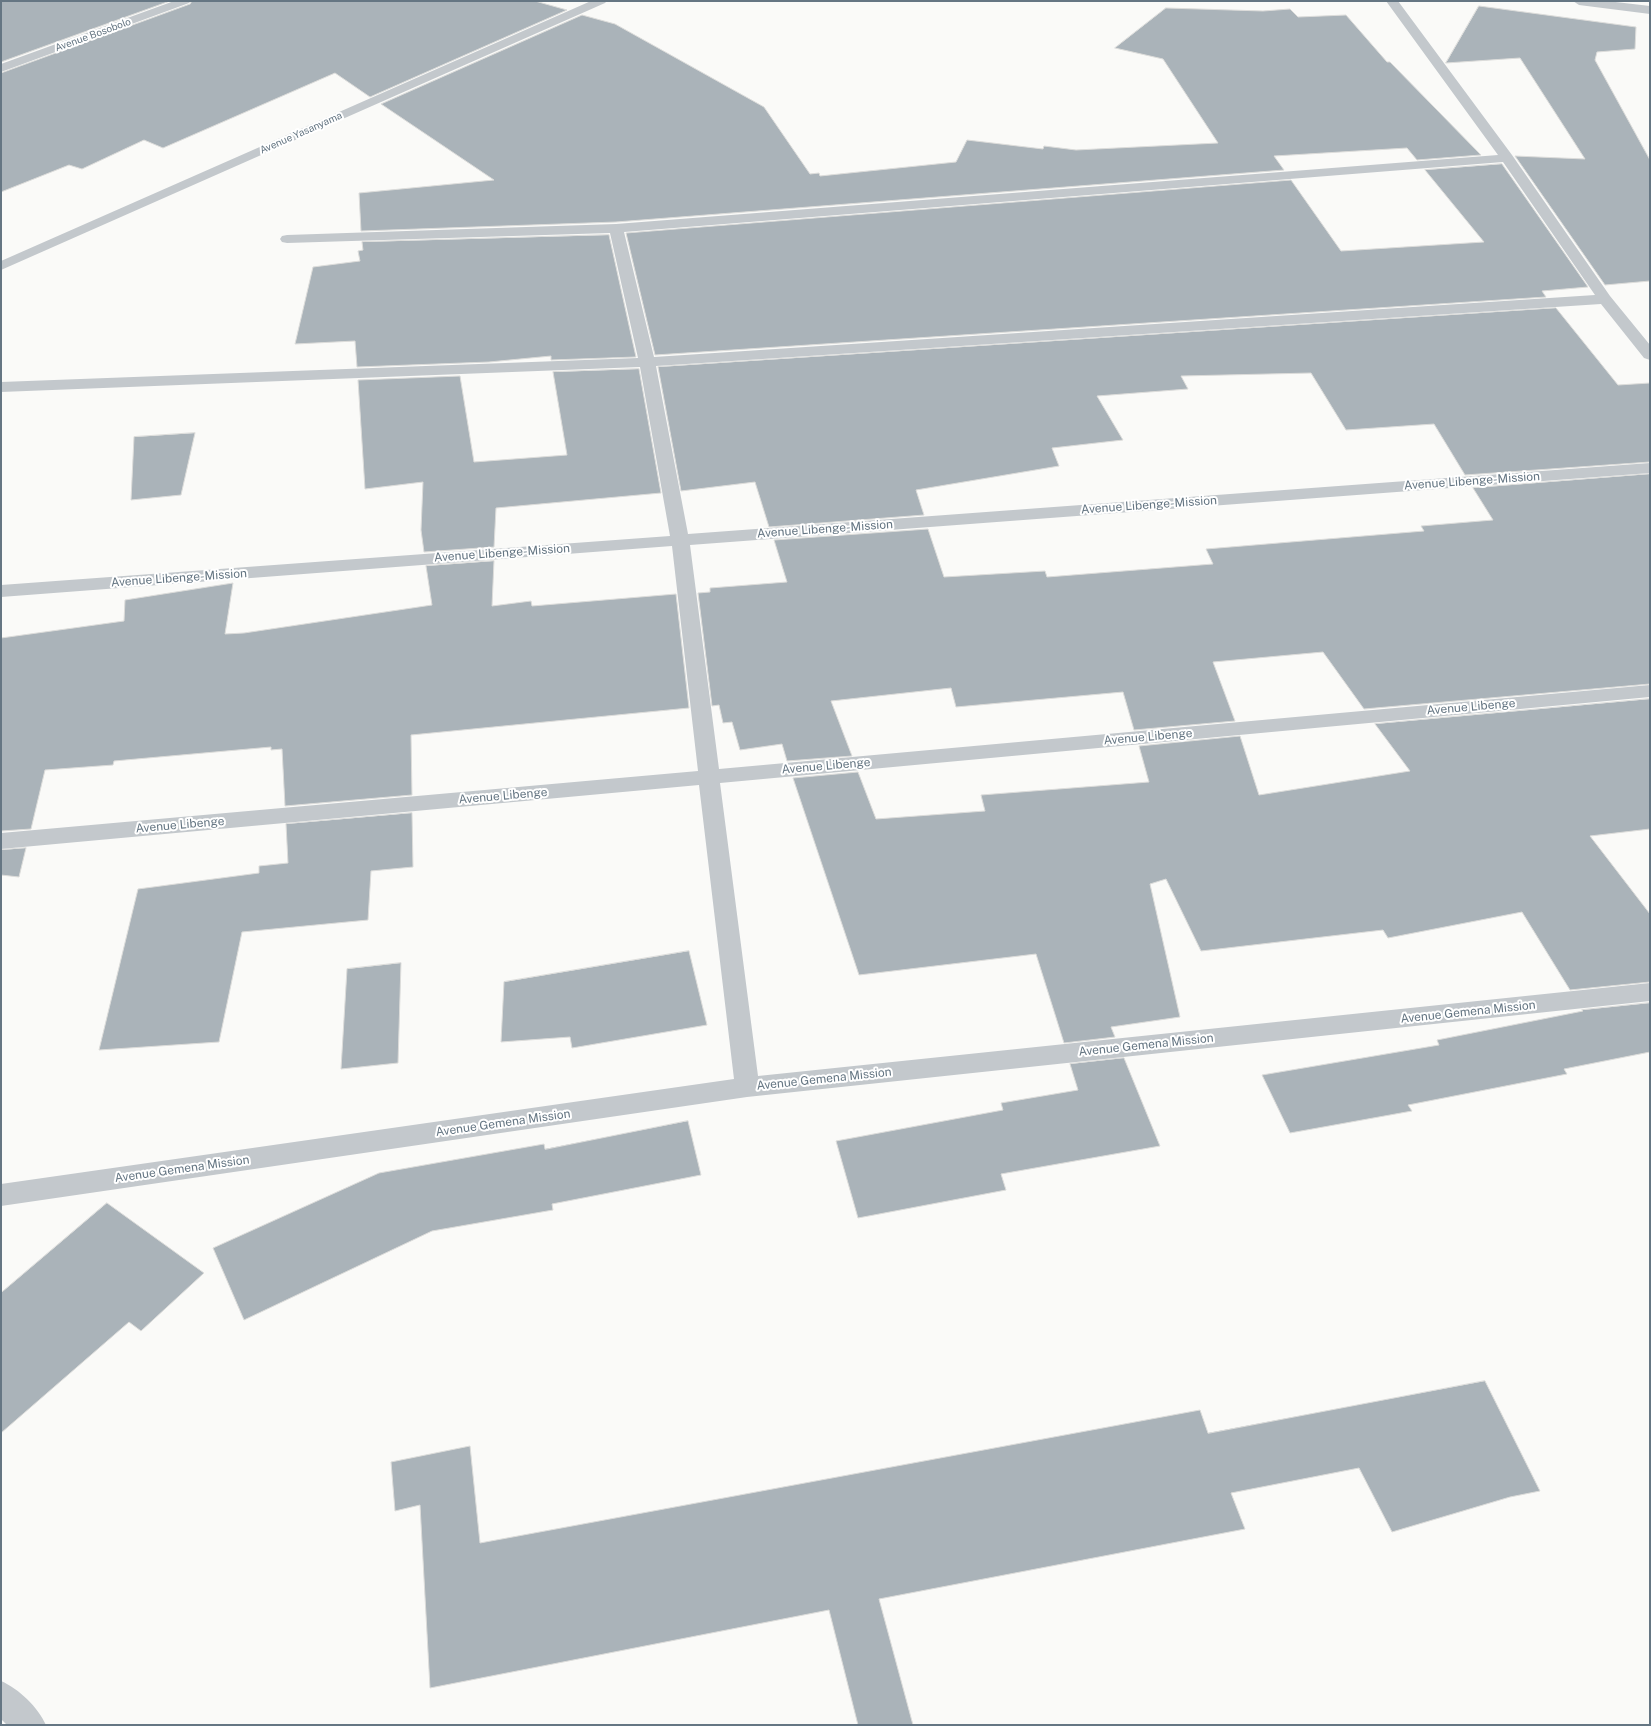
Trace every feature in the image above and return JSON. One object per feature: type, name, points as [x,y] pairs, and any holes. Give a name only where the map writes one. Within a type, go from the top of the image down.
[{"type":"street","name":"Avenue Bosobolo","points":[[1,68],[184,1]]},
{"type":"street","name":"Avenue Yasanyama","points":[[4,262],[601,1]]},
{"type":"street","points":[[1392,1],[1507,158],[1606,298],[1650,355]]},
{"type":"street","points":[[1579,1],[1650,10]]},
{"type":"street","points":[[287,239],[616,228],[1507,158]]},
{"type":"street","points":[[616,228],[647,362],[680,539],[748,1087]]},
{"type":"street","points":[[1,387],[647,362],[1606,298]]},
{"type":"street","name":"Avenue Libenge-Mission","points":[[1,591],[680,539],[1650,468]]},
{"type":"street","name":"Avenue Libenge","points":[[1,841],[1650,691]]},
{"type":"street","name":"Avenue Gemena Mission","points":[[1,1195],[748,1087],[1650,992]]},
{"type":"street","points":[[1,1697],[30,1725]]},
{"type":"building","points":[[1,1],[170,1],[1,62]]},
{"type":"building","points":[[192,1],[535,1],[567,10],[370,97],[335,73],[163,148],[144,140],[82,169],[69,165],[1,192],[1,73],[190,4]]},
{"type":"building","points":[[1479,6],[1636,27],[1635,49],[1597,52],[1595,60],[1650,160],[1650,281],[1605,285],[1515,156],[1585,159],[1520,58],[1446,63]]},
{"type":"building","points":[[1166,8],[1263,11],[1290,9],[1298,17],[1346,15],[1387,62],[1390,62],[1481,155],[1417,160],[1407,148],[1274,156],[1284,170],[616,222],[361,231],[359,193],[494,180],[381,104],[582,15],[615,24],[764,107],[810,174],[819,173],[820,176],[956,162],[967,140],[1043,149],[1044,146],[1076,150],[1218,143],[1163,59],[1115,48]]},
{"type":"building","points":[[1502,164],[1588,287],[1542,291],[1546,297],[655,355],[626,233],[1291,180],[1341,251],[1484,242],[1425,170]]},
{"type":"building","points":[[609,235],[636,357],[551,360],[551,356],[489,362],[357,367],[355,341],[295,344],[313,267],[360,261],[358,251],[363,250],[362,242]]},
{"type":"building","points":[[1556,308],[1618,385],[1650,383],[1650,462],[1465,475],[1434,424],[1346,430],[1311,373],[1181,376],[1188,389],[1097,396],[1123,440],[1052,448],[1059,466],[916,490],[924,515],[769,527],[755,482],[681,491],[658,367]]},
{"type":"building","points":[[639,369],[661,493],[496,508],[494,547],[424,552],[421,530],[423,482],[365,489],[358,380],[460,376],[474,462],[567,455],[553,372]]},
{"type":"building","points":[[195,433],[181,495],[131,500],[134,437]]},
{"type":"building","points":[[1650,474],[1650,684],[1364,709],[1323,652],[1213,662],[1235,721],[1134,730],[1123,692],[956,707],[951,688],[831,701],[852,756],[787,761],[782,744],[740,750],[732,722],[723,723],[719,705],[712,706],[698,593],[710,592],[710,588],[787,582],[774,540],[928,529],[944,577],[1045,571],[1047,577],[1213,564],[1206,549],[1424,531],[1421,526],[1493,520],[1473,488]]},
{"type":"building","points":[[494,561],[492,606],[531,601],[532,606],[676,594],[689,708],[411,735],[412,795],[285,806],[282,749],[271,750],[271,747],[114,761],[113,765],[45,770],[31,829],[1,831],[1,638],[124,621],[125,600],[233,583],[225,634],[244,633],[432,605],[426,566]]},
{"type":"building","points":[[1650,699],[1650,829],[1590,836],[1650,914],[1650,982],[1570,990],[1522,912],[1388,938],[1383,930],[1201,951],[1166,879],[1150,884],[1180,1017],[1111,1027],[1115,1037],[1064,1043],[1036,954],[859,975],[793,778],[858,772],[876,819],[985,811],[981,795],[1149,782],[1139,746],[1240,736],[1259,795],[1410,771],[1375,724]]},
{"type":"building","points":[[412,813],[413,867],[371,871],[368,920],[242,932],[219,1042],[99,1050],[138,889],[259,873],[259,866],[288,863],[286,824]]},
{"type":"building","points":[[26,848],[19,877],[1,875],[1,850]]},
{"type":"building","points":[[689,951],[707,1025],[572,1048],[570,1037],[501,1042],[504,982]]},
{"type":"building","points":[[401,963],[398,1063],[341,1069],[347,969]]},
{"type":"building","points":[[1650,1003],[1650,1052],[1564,1069],[1567,1074],[1408,1105],[1412,1111],[1290,1133],[1262,1075],[1439,1045],[1437,1040],[1583,1011],[1582,1010]]},
{"type":"building","points":[[1124,1058],[1160,1146],[1001,1174],[1006,1190],[858,1218],[836,1141],[1003,1110],[1001,1103],[1078,1090],[1070,1064]]},
{"type":"building","points":[[688,1121],[701,1175],[552,1204],[553,1210],[432,1231],[244,1320],[213,1248],[379,1173],[544,1144],[545,1149]]},
{"type":"building","points":[[107,1203],[204,1273],[141,1331],[129,1322],[1,1433],[1,1293]]},
{"type":"building","points":[[1485,1381],[1540,1491],[1510,1497],[1392,1532],[1359,1468],[1231,1493],[1245,1529],[879,1599],[913,1725],[858,1725],[829,1610],[430,1688],[420,1505],[395,1511],[391,1462],[470,1446],[480,1543],[1200,1410],[1208,1433]]}]
